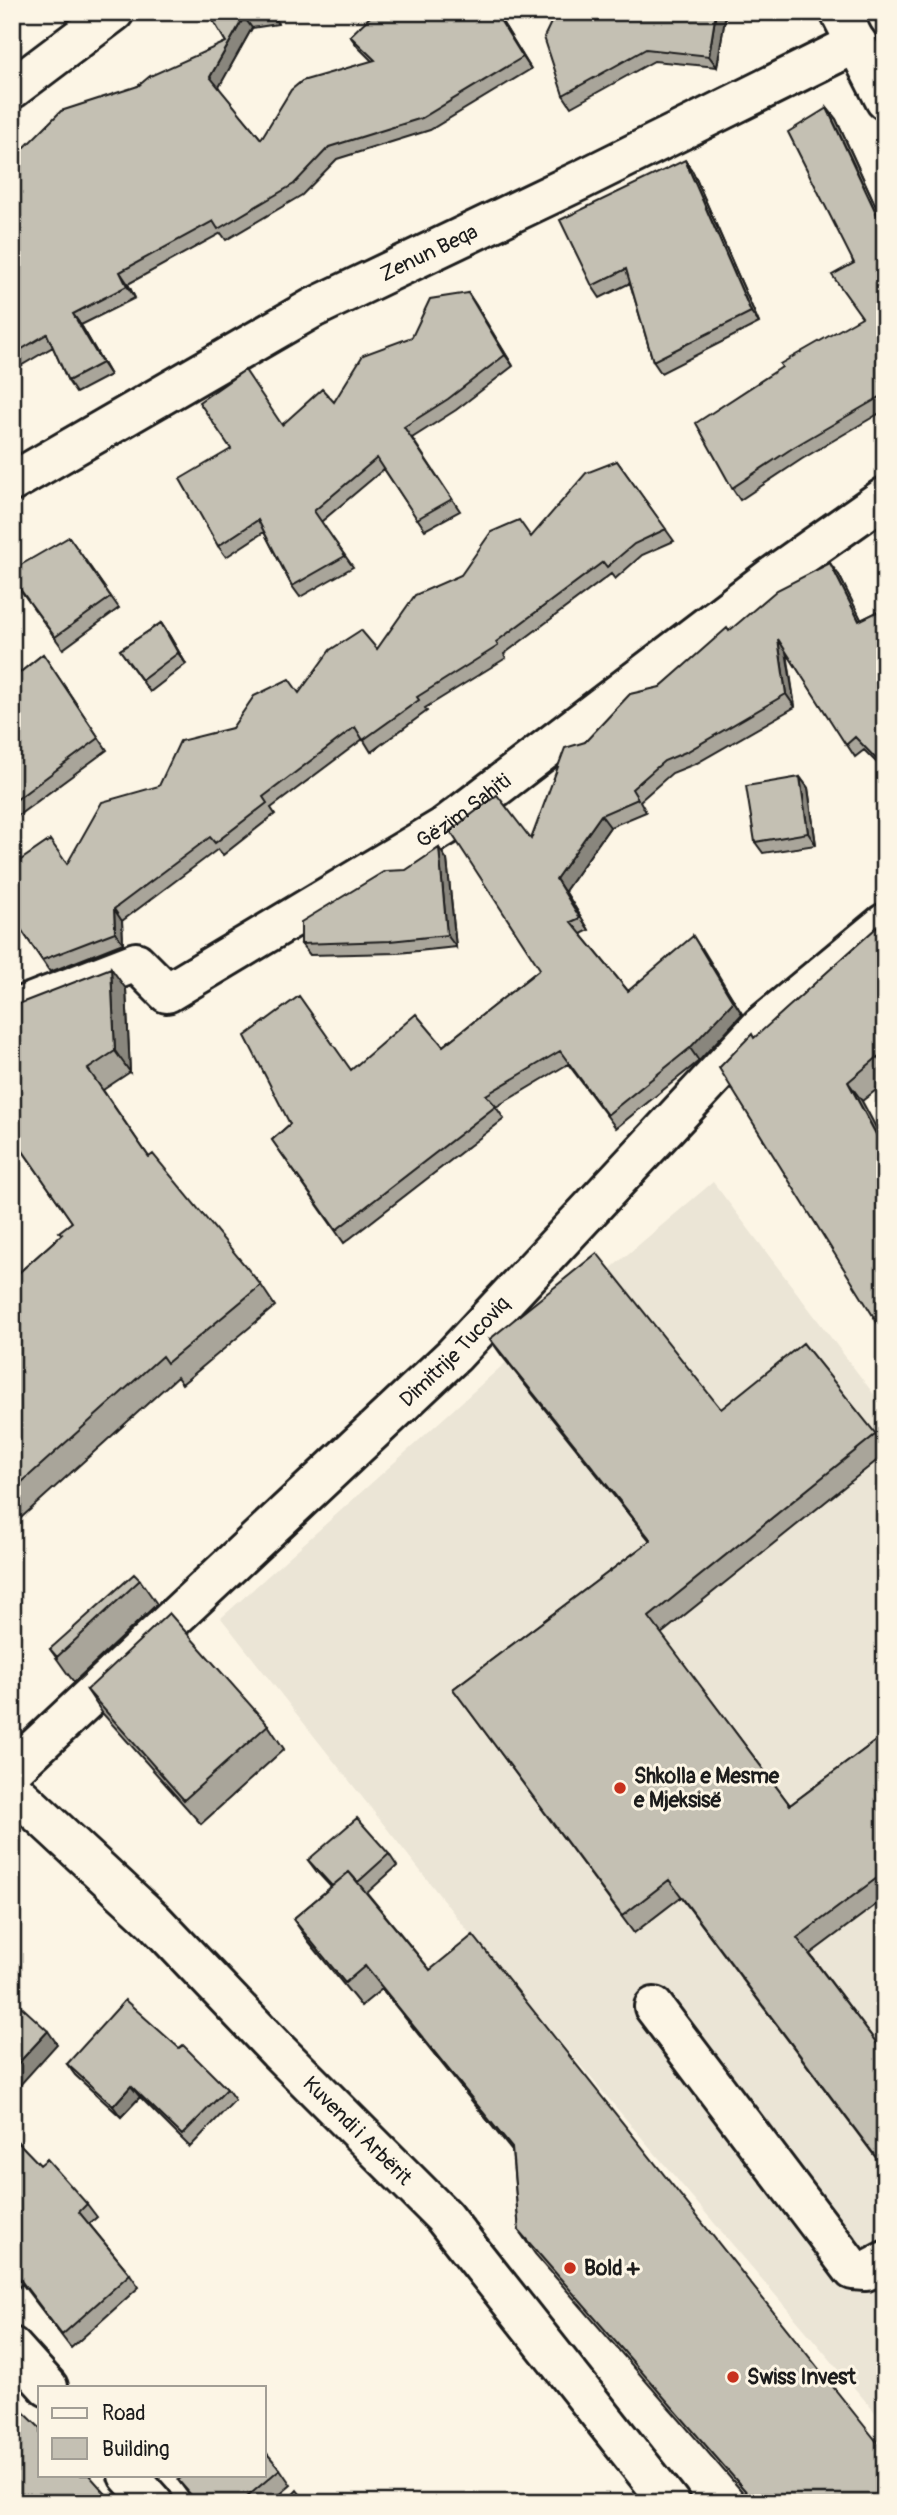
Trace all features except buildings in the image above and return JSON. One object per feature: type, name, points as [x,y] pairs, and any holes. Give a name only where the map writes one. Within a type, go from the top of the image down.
[{"type":"street","points":[[12,89],[114,12]]},
{"type":"street","points":[[848,28],[885,100]]},
{"type":"street","name":"Zenun Beqa","points":[[12,482],[313,308],[581,180],[848,28]]},
{"type":"street","name":"Gëzim Sahiti","points":[[12,1010],[136,962],[167,993],[444,827],[770,578],[885,497]]},
{"type":"street","name":"Dimitrije Tucoviq","points":[[12,1770],[454,1355],[761,1026],[885,923]]},
{"type":"street","name":"Kuvendi i Arbërit","points":[[12,1789],[154,1921],[278,2051],[443,2216],[670,2503]]},
{"type":"street","points":[[654,2007],[853,2270],[866,2271],[885,2261]]},
{"type":"street","points":[[12,2347],[47,2386]]},
{"type":"street","points":[[129,2476],[153,2503]]},
{"type":"shaded area","name":"Shkolla e Mesme e Mjeksisë","points":[[713,1182],[885,1409],[885,2424],[489,1958],[221,1618],[609,1270]]},
{"type":"place","name":"Shkolla e Mesme e Mjeksisë","points":[[620,1788]]},
{"type":"place","name":"Bold +","points":[[570,2268]]},
{"type":"place","name":"Swiss Invest","points":[[733,2377]]}]
